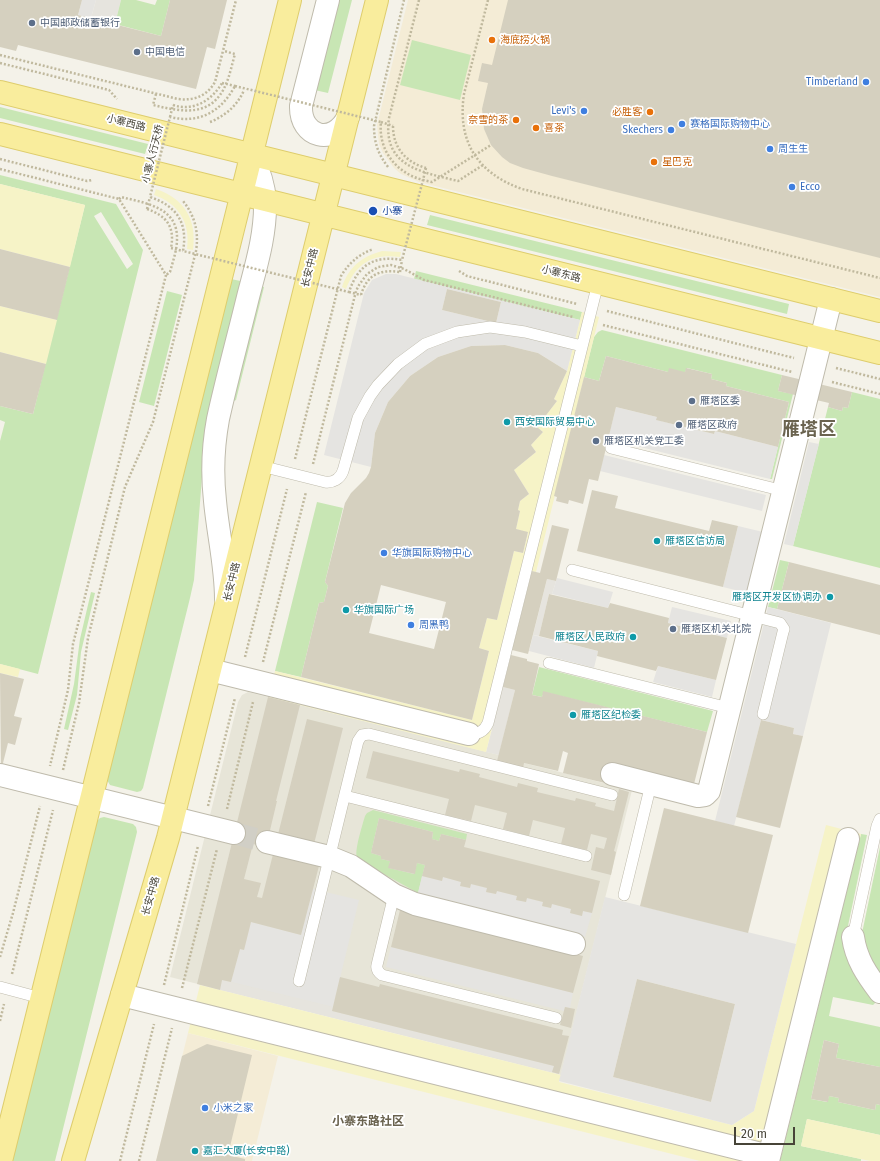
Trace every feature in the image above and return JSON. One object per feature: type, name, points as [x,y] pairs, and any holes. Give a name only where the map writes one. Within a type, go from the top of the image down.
[{"type":"main road","points":[[0,1161],[290,0]]},
{"type":"main road","name":"长安中路","points":[[73,1161],[173,818],[377,0]]},
{"type":"main road","name":"小寨西路","points":[[0,92],[252,154]]},
{"type":"main road","points":[[0,134],[242,194]]},
{"type":"main road","points":[[252,154],[880,311]]},
{"type":"main road","name":"小寨东路","points":[[242,194],[880,353]]},
{"type":"street","points":[[328,0],[301,106],[301,115],[304,124],[310,131],[328,135],[337,132],[344,126],[348,117]]},
{"type":"street","points":[[224,612],[226,602],[225,582],[214,500],[214,444],[218,419],[261,241],[265,214],[263,185],[259,170],[252,154]]},
{"type":"street","points":[[612,784],[651,784],[698,796],[706,794],[709,789],[831,299]]},
{"type":"street","points":[[210,670],[469,734]]},
{"type":"street","points":[[0,775],[220,830]]},
{"type":"street","points":[[122,995],[769,1159],[848,839]]},
{"type":"street","points":[[267,842],[330,857],[351,866],[394,895],[415,904],[574,944]]},
{"type":"street","points":[[854,937],[856,953],[866,974],[880,992]]},
{"type":"lane","points":[[469,734],[481,732],[488,723],[598,283]]},
{"type":"lane","points":[[261,466],[328,482],[334,481],[341,476],[356,423],[370,396],[378,385],[398,364],[425,344],[457,332],[490,327],[525,332],[582,346]]},
{"type":"lane","points":[[611,448],[784,491]]},
{"type":"lane","points":[[572,570],[780,623],[784,629],[763,714]]},
{"type":"lane","points":[[549,663],[730,708]]},
{"type":"lane","points":[[299,981],[358,741],[362,735],[366,734],[612,784]]},
{"type":"lane","points":[[624,895],[651,784]]},
{"type":"lane","points":[[345,796],[586,856]]},
{"type":"lane","points":[[854,937],[877,826],[880,819]]},
{"type":"lane","points":[[394,895],[377,964],[379,973],[556,1018]]},
{"type":"lane","points":[[4,988],[41,998]]},
{"type":"path","points":[[0,55],[156,94],[191,100],[203,96],[215,82],[236,0]]},
{"type":"path","points":[[393,172],[382,159],[377,149],[374,138],[374,126],[375,115],[404,0]]},
{"type":"path","points":[[419,0],[389,122],[390,140],[397,155],[406,164],[413,168],[458,181],[483,165]]},
{"type":"path","points":[[488,0],[464,94],[462,109],[463,124],[473,153],[494,176],[522,189],[880,278]]},
{"type":"path","points":[[156,94],[153,105],[184,111],[193,111],[204,107],[221,94],[229,78],[235,54],[224,51]]},
{"type":"path","points":[[0,63],[109,90],[121,104]]},
{"type":"path","points":[[207,123],[219,118],[229,111],[243,93],[247,82]]},
{"type":"path","points":[[150,197],[147,209],[161,215],[168,223],[172,234],[171,248],[361,295],[366,282],[375,275],[385,271],[400,272],[426,168],[410,161],[401,152],[394,139],[393,126],[222,83],[214,95],[202,103],[190,107],[173,105],[170,117]]},
{"type":"path","name":"小寨人行天桥","points":[[183,251],[185,240],[179,217],[168,205],[150,197],[170,117],[192,119],[209,114],[223,103],[229,96],[234,86]]},
{"type":"path","points":[[202,103],[204,107]]},
{"type":"path","points":[[165,122],[172,124]]},
{"type":"path","points":[[381,122],[380,134],[382,143],[390,159],[403,171],[422,180],[432,182],[491,144]]},
{"type":"path","points":[[397,155],[401,152]]},
{"type":"path","points":[[0,159],[87,181],[93,180]]},
{"type":"path","points":[[0,169],[119,199],[121,197],[158,207],[169,215],[173,221],[177,233],[177,246],[170,272],[166,275],[74,644],[68,690],[51,788],[4,988],[0,1021]]},
{"type":"path","points":[[149,184],[156,186]]},
{"type":"path","points":[[418,186],[425,187]]},
{"type":"path","points":[[0,957],[51,788],[79,703],[88,638],[125,487],[153,422],[196,251],[198,240],[194,219],[190,210],[180,198]]},
{"type":"path","points":[[119,199],[166,275]]},
{"type":"path","points":[[168,223],[173,221]]},
{"type":"path","points":[[120,1161],[220,830],[291,473],[341,276],[354,260],[362,254],[377,248]]},
{"type":"path","points":[[402,248],[409,249]]},
{"type":"path","points":[[349,292],[356,275],[368,264],[376,260],[392,258],[402,260]]},
{"type":"path","points":[[139,1161],[168,1006],[220,830],[249,679],[309,478],[356,291],[362,279],[372,270],[385,266],[398,266],[424,280],[588,321],[814,370],[880,379]]},
{"type":"path","points":[[457,269],[467,276],[592,307],[814,370],[880,394]]},
{"type":"path","points":[[372,270],[375,275]]},
{"type":"shaded area","points":[[82,0],[96,0],[91,18],[78,15]]},
{"type":"shaded area","points":[[96,0],[121,0],[115,24],[91,18]]},
{"type":"shaded area","name":"赛格国际购物中心","points":[[408,0],[880,0],[880,297],[419,182],[401,174],[394,168],[383,153],[379,144],[377,125]]},
{"type":"shaded area","points":[[386,274],[396,274],[580,320],[567,371],[538,353],[505,345],[471,346],[438,357],[410,376],[388,402],[375,433],[371,467],[324,455],[364,293],[372,280]],"holes":[[[447,289],[501,302],[496,323],[442,310]]]},
{"type":"shaded area","points":[[616,407],[657,417],[657,420],[714,434],[715,431],[778,447],[770,479],[608,439]]},
{"type":"shaded area","points":[[809,442],[819,444],[793,546],[784,544]]},
{"type":"shaded area","points":[[604,455],[766,495],[762,511],[600,471]]},
{"type":"shaded area","points":[[738,526],[763,532],[747,593],[723,587]]},
{"type":"shaded area","points":[[557,578],[613,592],[608,608],[552,594]]},
{"type":"shaded area","points":[[547,579],[556,581],[552,594],[549,594],[539,636],[533,635]]},
{"type":"shaded area","points":[[672,607],[731,621],[727,638],[668,623]]},
{"type":"shaded area","points":[[768,607],[831,623],[803,736],[793,734],[794,728],[761,720],[734,826],[715,821]]},
{"type":"shaded area","points":[[533,635],[598,651],[594,668],[529,651]]},
{"type":"shaded area","points":[[658,666],[716,680],[712,697],[653,682]]},
{"type":"shaded area","points":[[503,687],[515,690],[499,755],[486,752]]},
{"type":"shaded area","points":[[248,692],[632,790],[561,1075],[170,977],[238,702],[242,695]]},
{"type":"shaded area","points":[[422,876],[442,881],[443,877],[461,882],[460,886],[470,888],[471,884],[487,888],[486,892],[495,894],[497,891],[517,896],[516,900],[526,902],[527,898],[543,902],[542,906],[551,908],[552,904],[571,909],[570,913],[582,916],[583,911],[592,913],[585,937],[430,898],[418,893]]},
{"type":"shaded area","points":[[313,889],[359,900],[333,1007],[231,982],[240,949],[244,950],[251,922],[301,935]]},
{"type":"shaded area","points":[[605,897],[796,944],[754,1111],[732,1125],[559,1081]],"holes":[[[637,979],[735,1004],[711,1102],[613,1077]]]},
{"type":"shaded area","points":[[391,947],[573,993],[570,1008],[565,1007],[564,1011],[386,967]]},
{"type":"shaded area","points":[[222,980],[333,1007],[332,1011],[554,1066],[552,1072],[220,990]]},
{"type":"shaded area","points":[[188,1033],[278,1056],[252,1161],[156,1161]]},
{"type":"green space","points":[[121,0],[136,0],[155,5],[157,0],[170,0],[161,36],[115,24]]},
{"type":"green space","points":[[332,0],[352,0],[328,93],[310,89]]},
{"type":"green space","points":[[412,40],[471,55],[460,100],[400,85]]},
{"type":"green space","points":[[0,107],[148,144],[145,154],[0,118]]},
{"type":"green space","points":[[0,175],[116,204],[143,250],[38,674],[0,664],[0,441],[5,422],[0,420],[0,406],[33,414],[85,205],[0,184]],"holes":[[[101,212],[133,264],[127,269],[94,216]]]},
{"type":"green space","points":[[430,215],[789,304],[787,314],[427,225]]},
{"type":"green space","points":[[416,271],[582,312],[580,320],[414,279]]},
{"type":"green space","points":[[231,279],[245,282],[204,451],[194,580],[143,788],[141,791],[137,792],[110,785],[107,780]]},
{"type":"green space","points":[[257,285],[264,287],[236,400],[232,402]]},
{"type":"green space","points":[[167,291],[182,295],[154,406],[139,402]]},
{"type":"green space","points":[[602,330],[782,375],[778,391],[793,394],[772,479],[770,479],[789,402],[726,386],[727,383],[711,379],[712,374],[687,368],[685,372],[668,372],[606,356],[599,381],[584,377],[594,337]]},
{"type":"green space","points":[[852,392],[880,399],[880,568],[793,546],[828,407],[842,411],[843,407],[848,408]]},
{"type":"green space","points":[[317,502],[343,508],[325,582],[328,586],[324,602],[319,603],[301,677],[275,671]]},
{"type":"green space","points":[[780,560],[789,562],[777,609],[768,607]]},
{"type":"green space","points":[[91,592],[95,593],[81,652],[77,695],[68,730],[64,729],[74,684],[80,639]]},
{"type":"green space","points":[[539,667],[713,711],[707,732],[544,692],[542,697],[532,695]]},
{"type":"green space","points":[[373,810],[467,834],[466,840],[441,834],[439,841],[432,839],[433,832],[379,818],[371,853],[381,856],[381,859],[390,861],[389,868],[414,874],[417,863],[425,865],[418,893],[359,860],[356,854],[361,830],[365,816]]},
{"type":"green space","points":[[104,817],[133,824],[136,827],[137,832],[55,1161],[11,1161],[96,822],[100,818]]},
{"type":"green space","points":[[861,834],[867,835],[844,945],[876,1002],[873,1005],[833,997],[829,1016],[880,1027],[880,1067],[836,1058],[839,1044],[824,1040],[811,1099],[827,1102],[829,1096],[839,1098],[838,1102],[875,1110],[876,1104],[880,1105],[880,1135],[807,1119],[801,1146],[861,1159],[861,1161],[780,1161]]},
{"type":"green space","points":[[880,847],[880,979],[861,938]]},
{"type":"sand","points":[[0,184],[85,205],[70,267],[0,249]]},
{"type":"sand","points":[[156,189],[175,199],[187,212],[193,229],[193,250],[187,249],[187,231],[181,215],[170,203],[154,195]]},
{"type":"sand","points":[[382,251],[401,252],[400,257],[382,257],[360,266],[350,280],[346,289],[342,287],[352,268],[368,256]]},
{"type":"sand","points":[[0,306],[57,320],[46,364],[0,352]]},
{"type":"sand","points":[[582,312],[599,317],[536,572],[531,571],[486,752],[268,697],[275,671],[472,720],[489,651],[479,648],[487,618],[497,620],[514,551],[523,553],[528,533],[516,529],[520,511],[518,510],[520,501],[529,494],[514,470],[536,452],[531,445],[543,432],[537,427],[557,401],[554,399],[567,371]]},
{"type":"sand","points":[[0,664],[20,669],[18,677],[0,673]]},
{"type":"sand","points":[[826,825],[861,834],[779,1161],[700,1161],[188,1033],[200,985],[561,1075],[559,1082],[732,1125],[754,1111]]},
{"type":"sand","points":[[807,1119],[880,1135],[880,1161],[870,1161],[801,1146]]},
{"type":"building","points":[[0,0],[82,0],[78,15],[161,36],[170,0],[227,0],[215,49],[207,47],[196,89],[18,45],[16,51],[0,47]]},
{"type":"building","name":"赛格国际购物中心","points":[[508,0],[880,0],[880,258],[552,176],[510,163],[491,145],[484,129],[482,109],[488,83],[478,81],[482,63],[492,65]]},
{"type":"building","points":[[0,249],[70,267],[57,320],[0,306]]},
{"type":"building","points":[[447,289],[501,302],[496,323],[442,310]]},
{"type":"building","points":[[505,345],[538,353],[567,371],[554,399],[557,401],[537,427],[543,432],[531,445],[536,452],[514,470],[529,494],[520,501],[518,510],[520,511],[516,529],[528,532],[523,553],[514,551],[497,620],[487,618],[479,648],[489,651],[472,720],[301,677],[319,603],[324,602],[328,586],[325,582],[345,503],[351,493],[369,473],[375,433],[388,402],[410,376],[438,357],[471,346]],"holes":[[[381,585],[446,602],[434,649],[369,633]]]},
{"type":"building","points":[[0,352],[46,364],[33,414],[0,406]]},
{"type":"building","name":"雁塔区委","points":[[606,356],[668,372],[669,368],[685,372],[686,368],[712,374],[711,379],[727,383],[726,386],[789,402],[778,447],[715,431],[714,434],[656,420],[657,417],[616,407],[598,481],[589,479],[583,504],[569,500],[568,504],[556,501],[557,497],[554,496],[584,377],[599,381]]},
{"type":"building","points":[[782,375],[852,392],[848,408],[843,407],[842,411],[828,407],[829,403],[778,391]]},
{"type":"building","name":"雁塔区信访局","points":[[592,490],[618,496],[615,508],[709,531],[712,520],[738,526],[723,587],[577,551]]},
{"type":"building","points":[[552,525],[569,529],[556,581],[547,579],[528,654],[512,650],[532,571],[540,573]]},
{"type":"building","name":"雁塔区开发区协调办","points":[[789,562],[880,585],[880,635],[777,609]]},
{"type":"building","name":"雁塔区人民政府","points":[[549,594],[608,608],[610,603],[669,618],[668,623],[727,638],[716,680],[658,666],[656,671],[597,656],[598,651],[539,636]]},
{"type":"building","name":"雁塔区纪检委","points":[[511,655],[539,664],[532,695],[542,697],[543,691],[707,732],[694,784],[610,763],[605,783],[563,773],[568,753],[563,751],[558,771],[524,763],[523,768],[497,761],[515,690],[503,687]]},
{"type":"building","points":[[0,673],[24,679],[14,716],[22,718],[15,745],[8,743],[1,771]]},
{"type":"building","points":[[268,697],[300,705],[266,847],[253,844],[244,879],[261,883],[257,897],[262,898],[307,719],[343,728],[309,864],[319,866],[301,935],[251,922],[244,950],[240,949],[231,982],[222,980],[220,990],[197,984]]},
{"type":"building","points":[[761,720],[794,728],[793,734],[803,736],[780,828],[736,817]]},
{"type":"building","points":[[373,751],[459,772],[460,769],[480,774],[479,777],[517,787],[518,783],[538,788],[537,792],[575,801],[576,798],[596,803],[595,806],[614,811],[619,789],[629,792],[614,851],[616,852],[611,875],[591,870],[596,847],[604,849],[607,838],[591,834],[587,850],[561,844],[565,828],[533,820],[529,836],[503,829],[507,813],[475,805],[471,821],[445,815],[449,799],[366,778]]},
{"type":"building","points":[[664,808],[773,835],[748,933],[640,906]]},
{"type":"building","points":[[379,818],[433,832],[432,839],[439,841],[441,834],[466,840],[464,847],[600,881],[592,913],[583,911],[582,916],[570,913],[571,909],[552,904],[551,908],[542,906],[543,902],[527,898],[526,902],[516,900],[517,896],[497,891],[496,894],[486,892],[487,888],[471,884],[470,888],[460,886],[461,882],[443,877],[442,881],[422,876],[425,865],[417,863],[415,874],[388,868],[390,861],[381,859],[381,856],[371,853]]},
{"type":"building","points":[[400,910],[583,956],[573,993],[391,947]]},
{"type":"building","points":[[340,977],[379,987],[380,984],[563,1030],[562,1035],[569,1036],[559,1074],[552,1072],[554,1066],[332,1011]]},
{"type":"building","points":[[637,979],[735,1004],[711,1102],[613,1077]]},
{"type":"building","points":[[565,1007],[575,1009],[571,1028],[560,1025]]},
{"type":"building","points":[[824,1040],[839,1044],[836,1058],[880,1067],[880,1105],[876,1104],[875,1110],[838,1102],[839,1098],[829,1096],[828,1102],[811,1099]]},
{"type":"building","points":[[207,1044],[252,1055],[228,1155],[245,1159],[245,1161],[156,1161],[182,1056]]},
{"type":"tunnel","points":[[234,833],[267,842]]},
{"type":"place","name":"中国邮政储蓄银行","points":[[32,23]]},
{"type":"place","name":"海底捞火锅","points":[[492,40]]},
{"type":"place","name":"中国电信","points":[[137,52]]},
{"type":"place","name":"Timberland","points":[[866,82]]},
{"type":"place","name":"Levi's","points":[[584,111]]},
{"type":"place","name":"必胜客","points":[[650,112]]},
{"type":"place","name":"奈雪的茶","points":[[516,120]]},
{"type":"place","name":"赛格国际购物中心","points":[[682,124]]},
{"type":"place","name":"喜茶","points":[[536,128]]},
{"type":"place","name":"Skechers","points":[[671,130]]},
{"type":"place","name":"周生生","points":[[770,149]]},
{"type":"place","name":"星巴克","points":[[654,162]]},
{"type":"place","name":"Ecco","points":[[792,187]]},
{"type":"place","name":"小寨","points":[[373,211]]},
{"type":"place","name":"雁塔区委","points":[[692,401]]},
{"type":"place","name":"西安国际贸易中心","points":[[507,422]]},
{"type":"place","name":"雁塔区政府","points":[[679,425]]},
{"type":"place","name":"雁塔区机关党工委","points":[[596,441]]},
{"type":"place","name":"雁塔区信访局","points":[[657,541]]},
{"type":"place","name":"华旗国际购物中心","points":[[384,553]]},
{"type":"place","name":"雁塔区开发区协调办","points":[[830,597]]},
{"type":"place","name":"华旗国际广场","points":[[346,610]]},
{"type":"place","name":"周黑鸭","points":[[411,625]]},
{"type":"place","name":"雁塔区机关北院","points":[[673,629]]},
{"type":"place","name":"雁塔区人民政府","points":[[633,637]]},
{"type":"place","name":"雁塔区纪检委","points":[[573,715]]},
{"type":"place","name":"小米之家","points":[[205,1108]]},
{"type":"place","name":"嘉汇大厦(长安中路)","points":[[195,1151]]},
{"type":"district","name":"雁塔区","points":[[809,430]]},
{"type":"district","name":"小寨东路社区","points":[[368,1122]]}]
